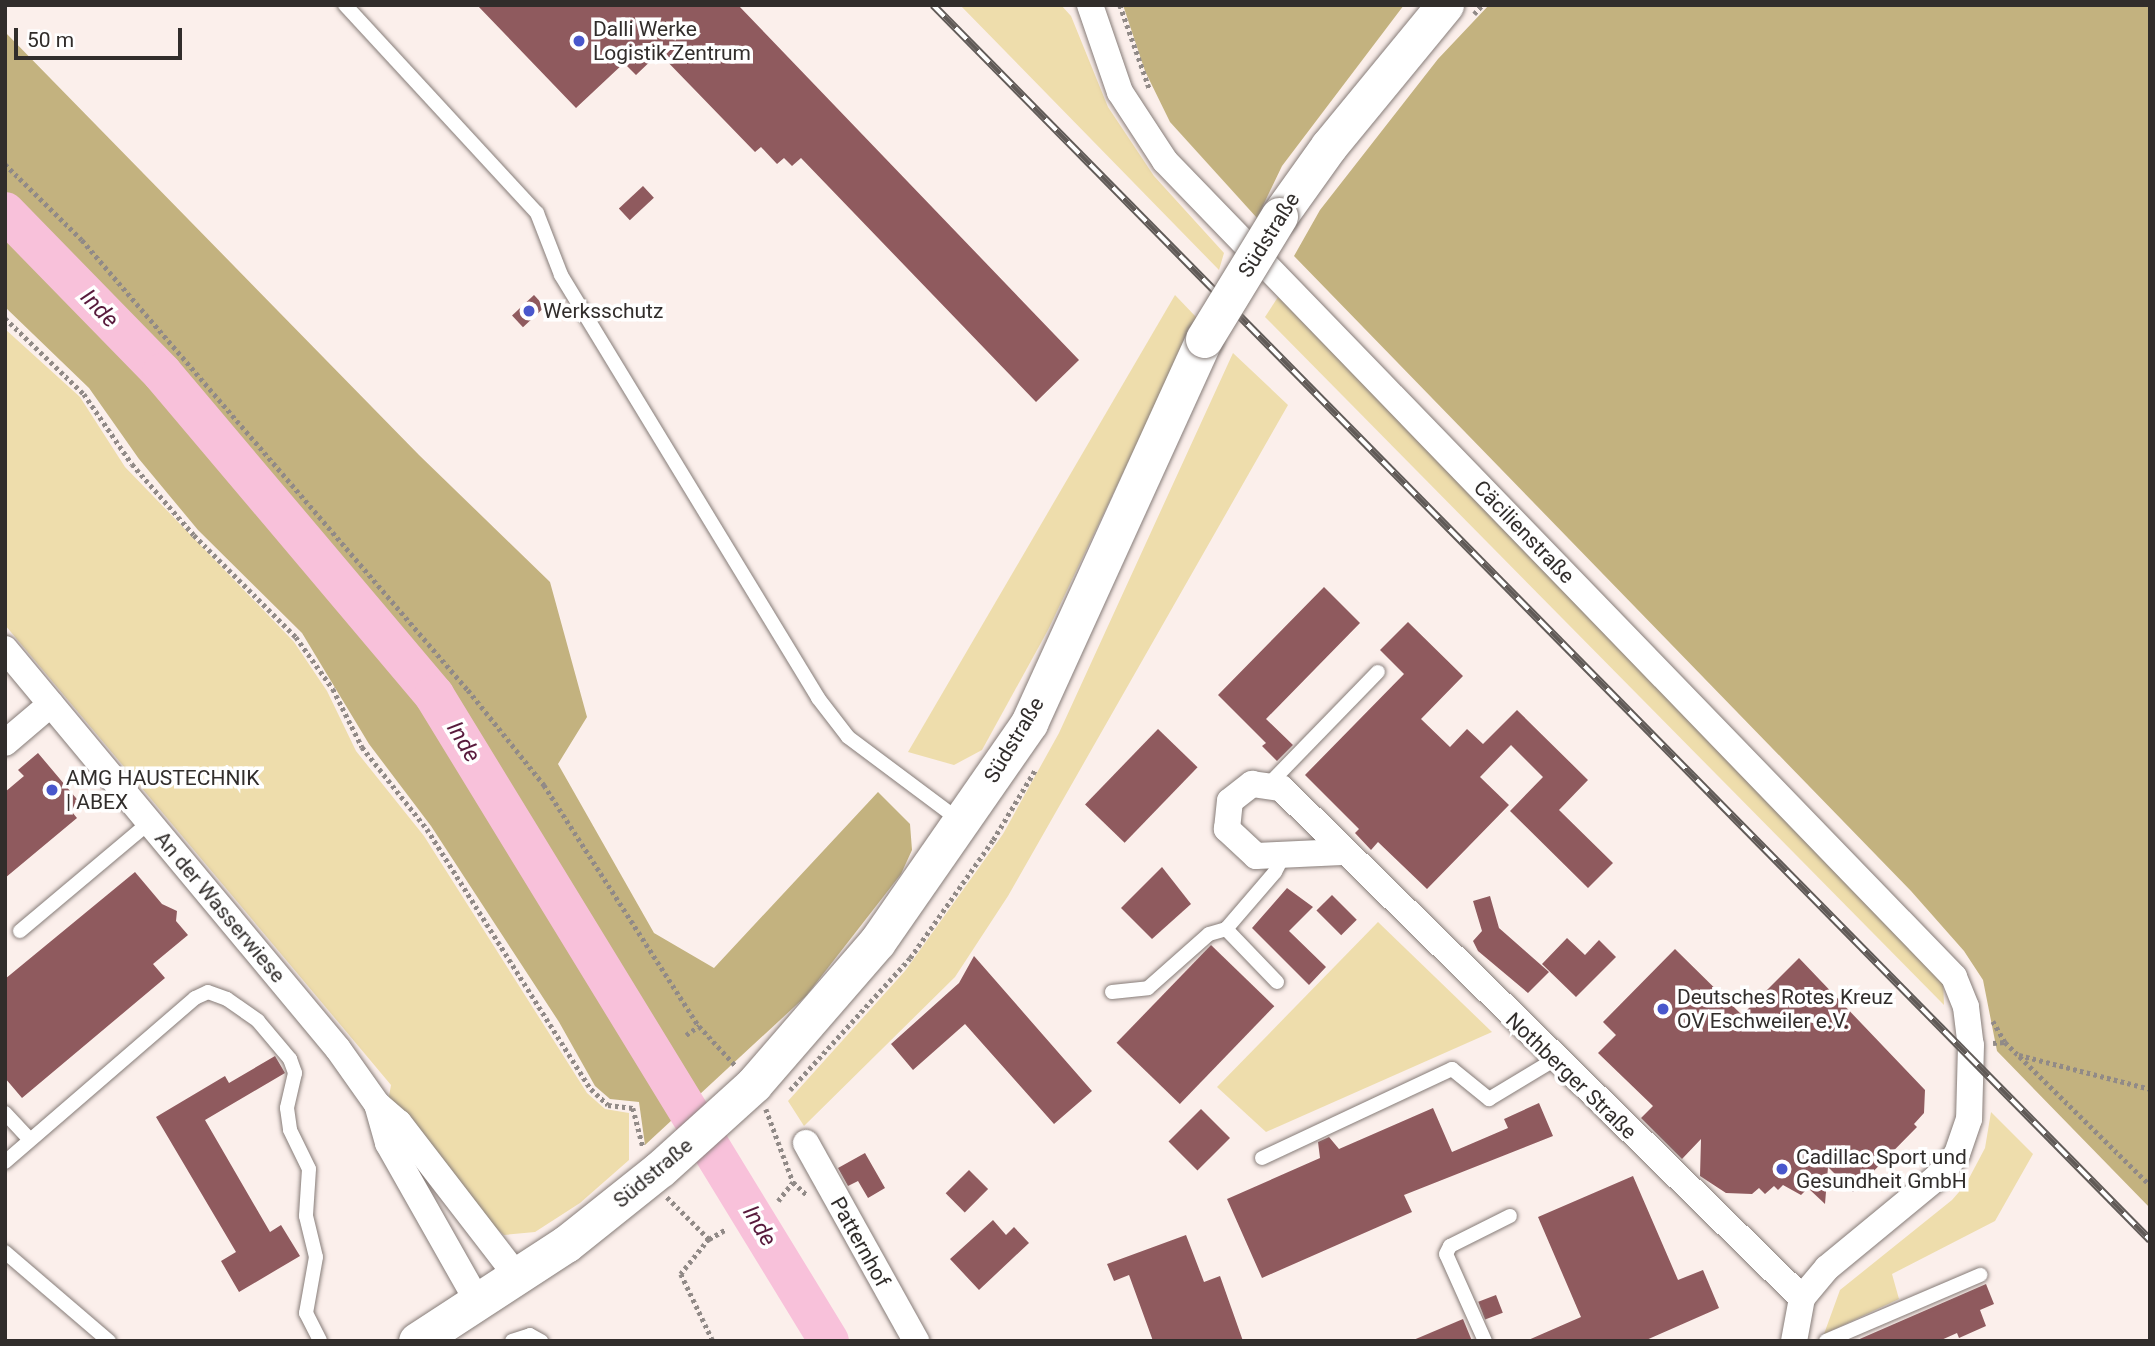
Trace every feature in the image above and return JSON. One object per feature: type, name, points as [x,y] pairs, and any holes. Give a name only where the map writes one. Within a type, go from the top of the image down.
[{"type":"main road","name":"Südstraße","points":[[417,1341],[517,1276],[655,1173],[749,1089],[877,942],[963,823],[1029,723],[1204,339],[1279,216],[1329,146],[1445,5]]},
{"type":"street","name":"Cäcilienstraße","points":[[1090,5],[1120,92],[1165,161],[1937,955],[1954,977],[1966,1007],[1971,1045]]},
{"type":"street","name":"An der Wasserwiese","points":[[5,649],[338,1049],[377,1104],[399,1123],[517,1276]]},
{"type":"street","points":[[5,743],[51,704]]},
{"type":"street","points":[[1267,786],[1252,784],[1230,801],[1227,829],[1256,856],[1342,852]]},
{"type":"street","name":"Nothberger Straße","points":[[1267,786],[1281,788],[1342,852],[1554,1060],[1802,1298]]},
{"type":"street","points":[[1794,1341],[1802,1298],[1826,1268],[1935,1179],[1956,1154],[1969,1119],[1971,1045]]},
{"type":"street","name":"An der Wasserwiese","points":[[377,1104],[388,1143],[478,1302]]},
{"type":"street","name":"Patternhof","points":[[806,1143],[916,1341]]},
{"type":"lane","points":[[345,5],[537,213],[561,275],[818,698],[848,737],[963,823]]},
{"type":"lane","points":[[1267,786],[1378,672]]},
{"type":"lane","points":[[20,930],[149,822]]},
{"type":"lane","points":[[1112,992],[1148,988],[1209,934],[1226,929],[1275,872],[1283,856]]},
{"type":"lane","points":[[1226,929],[1277,982]]},
{"type":"lane","points":[[5,1162],[28,1138],[195,998],[208,992],[227,999],[258,1021],[290,1059],[295,1073],[287,1108],[290,1130],[309,1169],[306,1216],[316,1256],[306,1313],[320,1341]]},
{"type":"lane","points":[[1262,1158],[1452,1069],[1489,1099],[1554,1060]]},
{"type":"lane","points":[[5,1113],[28,1138]]},
{"type":"lane","points":[[1485,1341],[1446,1254],[1450,1246],[1510,1216]]},
{"type":"lane","points":[[5,1252],[109,1341]]},
{"type":"lane","points":[[1826,1341],[1980,1275]]},
{"type":"lane","points":[[512,1341],[530,1335],[541,1341]]},
{"type":"path","points":[[5,164],[82,240],[468,690],[544,785],[699,1026],[749,1089]]},
{"type":"path","points":[[5,318],[84,394],[132,464],[194,535],[296,637],[333,689],[362,747],[428,829],[591,1089],[608,1105],[633,1108]]},
{"type":"path","points":[[687,1035],[699,1026]]},
{"type":"path","points":[[1971,1045],[2005,1042],[2150,1185]]},
{"type":"path","points":[[2018,1055],[2150,1089]]},
{"type":"path","points":[[655,1173],[709,1239]]},
{"type":"path","points":[[778,1201],[793,1182]]},
{"type":"path","points":[[713,1341],[681,1274],[709,1239],[726,1229]]},
{"type":"shaded area","points":[[960,5],[1061,5],[1071,16],[1108,107],[1154,176],[1224,253],[1219,270]]},
{"type":"shaded area","points":[[1123,5],[1404,5],[1282,166],[1257,218],[1170,122],[1145,71]]},
{"type":"shaded area","points":[[1489,5],[2150,5],[2150,1208],[1997,1051],[1983,980],[1964,951],[1911,891],[1294,256],[1320,210],[1438,59]]},
{"type":"shaded area","points":[[5,32],[419,455],[550,582],[587,717],[558,764],[654,933],[714,968],[878,792],[910,824],[912,850],[901,874],[806,996],[645,1145],[639,1102],[610,1099],[595,1086],[559,1022],[431,826],[369,744],[302,633],[198,530],[139,459],[89,388],[5,307]]},
{"type":"shaded area","points":[[1175,295],[1197,318],[1048,630],[982,750],[954,765],[908,752]]},
{"type":"shaded area","points":[[1278,297],[1943,979],[1944,1005],[1265,317]]},
{"type":"shaded area","points":[[5,329],[80,397],[125,467],[294,642],[327,691],[356,751],[424,836],[587,1093],[605,1109],[629,1113],[629,1160],[580,1203],[535,1232],[504,1235],[479,1213],[388,1102],[391,1085],[5,625]]},
{"type":"shaded area","points":[[1233,353],[1288,405],[1008,896],[955,977],[804,1126],[788,1101],[905,971],[1003,834],[1059,733]]},
{"type":"shaded area","points":[[1378,922],[1492,1032],[1266,1132],[1217,1087]]},
{"type":"shaded area","points":[[1991,1112],[2033,1154],[1995,1221],[1892,1274],[1899,1299],[1824,1334],[1840,1290],[1952,1200],[1966,1184],[1985,1148]]},
{"type":"building","points":[[477,5],[738,5],[1079,360],[1036,402],[801,158],[792,166],[784,158],[777,164],[761,147],[755,152],[659,53],[636,75],[624,63],[576,108]]},
{"type":"building","points":[[643,186],[654,198],[630,220],[619,209]]},
{"type":"building","name":"Werksschutz","points":[[534,295],[545,307],[523,327],[512,315]]},
{"type":"building","points":[[1324,587],[1360,623],[1266,719],[1293,745],[1277,761],[1262,746],[1266,743],[1218,695]]},
{"type":"building","points":[[1408,622],[1463,676],[1421,719],[1450,747],[1467,729],[1483,744],[1517,710],[1588,780],[1559,810],[1613,863],[1588,888],[1510,811],[1543,777],[1511,745],[1480,777],[1509,805],[1427,889],[1378,842],[1371,850],[1355,833],[1359,829],[1305,775],[1404,674],[1380,650]]},
{"type":"building","points":[[1158,729],[1198,767],[1125,843],[1085,805]]},
{"type":"building","points":[[38,753],[81,804],[72,812],[77,818],[5,878],[5,792],[24,776],[18,770]]},
{"type":"building","points":[[1162,867],[1191,904],[1152,939],[1121,908]]},
{"type":"building","points":[[135,872],[162,904],[177,911],[176,921],[188,935],[153,964],[165,978],[22,1098],[5,1078],[5,979]]},
{"type":"building","points":[[1287,888],[1313,907],[1289,931],[1326,967],[1309,985],[1252,928]]},
{"type":"building","points":[[1332,895],[1357,920],[1341,935],[1316,911]]},
{"type":"building","points":[[1490,896],[1499,928],[1549,972],[1528,993],[1478,951],[1473,941],[1482,931],[1473,901]]},
{"type":"building","points":[[1567,938],[1585,955],[1599,940],[1616,957],[1576,997],[1542,964]]},
{"type":"building","points":[[1211,945],[1274,1006],[1180,1104],[1117,1043]]},
{"type":"building","points":[[1675,949],[1742,1015],[1799,958],[1925,1090],[1924,1113],[1914,1124],[1917,1127],[1853,1192],[1828,1167],[1825,1204],[1808,1188],[1801,1195],[1783,1185],[1778,1190],[1774,1186],[1765,1194],[1759,1188],[1752,1194],[1726,1193],[1700,1176],[1701,1139],[1682,1159],[1641,1118],[1653,1106],[1598,1053],[1616,1035],[1603,1022]]},
{"type":"building","points":[[974,956],[1092,1091],[1054,1124],[965,1024],[913,1070],[891,1044],[959,983]]},
{"type":"building","points":[[275,1056],[285,1073],[205,1120],[270,1232],[281,1225],[300,1256],[239,1292],[221,1261],[236,1252],[156,1117],[225,1076],[229,1083]]},
{"type":"building","points":[[1539,1103],[1553,1136],[1404,1195],[1412,1212],[1262,1278],[1227,1199],[1320,1158],[1318,1142],[1329,1137],[1339,1149],[1433,1108],[1452,1152],[1508,1128],[1504,1119]]},
{"type":"building","points":[[1201,1109],[1230,1138],[1197,1171],[1168,1142]]},
{"type":"building","points":[[865,1153],[885,1188],[868,1198],[858,1181],[848,1186],[838,1168]]},
{"type":"building","points":[[969,1170],[988,1189],[965,1212],[946,1193]]},
{"type":"building","points":[[1633,1176],[1678,1280],[1703,1270],[1719,1308],[1644,1341],[1526,1341],[1581,1317],[1538,1217]]},
{"type":"building","points":[[993,1220],[1006,1235],[1014,1227],[1029,1243],[979,1290],[950,1259]]},
{"type":"building","points":[[1186,1235],[1204,1282],[1220,1276],[1243,1341],[1153,1341],[1129,1275],[1114,1281],[1107,1264]]},
{"type":"building","points":[[1986,1284],[1994,1304],[1980,1310],[1986,1326],[1959,1338],[1957,1333],[1939,1341],[1855,1341]]},
{"type":"building","points":[[1496,1295],[1503,1313],[1485,1320],[1478,1302]]},
{"type":"building","points":[[1463,1319],[1472,1341],[1411,1341]]},
{"type":"waterway","name":"Inde","points":[[5,212],[162,373],[434,695],[829,1341]]},
{"type":"railway","points":[[933,5],[2150,1240]]},
{"type":"place","name":"Dalli Werke Logistik Zentrum","points":[[579,41]]},
{"type":"place","name":"Werksschutz","points":[[529,311]]},
{"type":"place","name":"AMG HAUSTECHNIK | ABEX","points":[[52,790]]},
{"type":"place","name":"Deutsches Rotes Kreuz OV Eschweiler e.V.","points":[[1663,1009]]},
{"type":"place","name":"Cadillac Sport und Gesundheit GmbH","points":[[1782,1169]]}]
